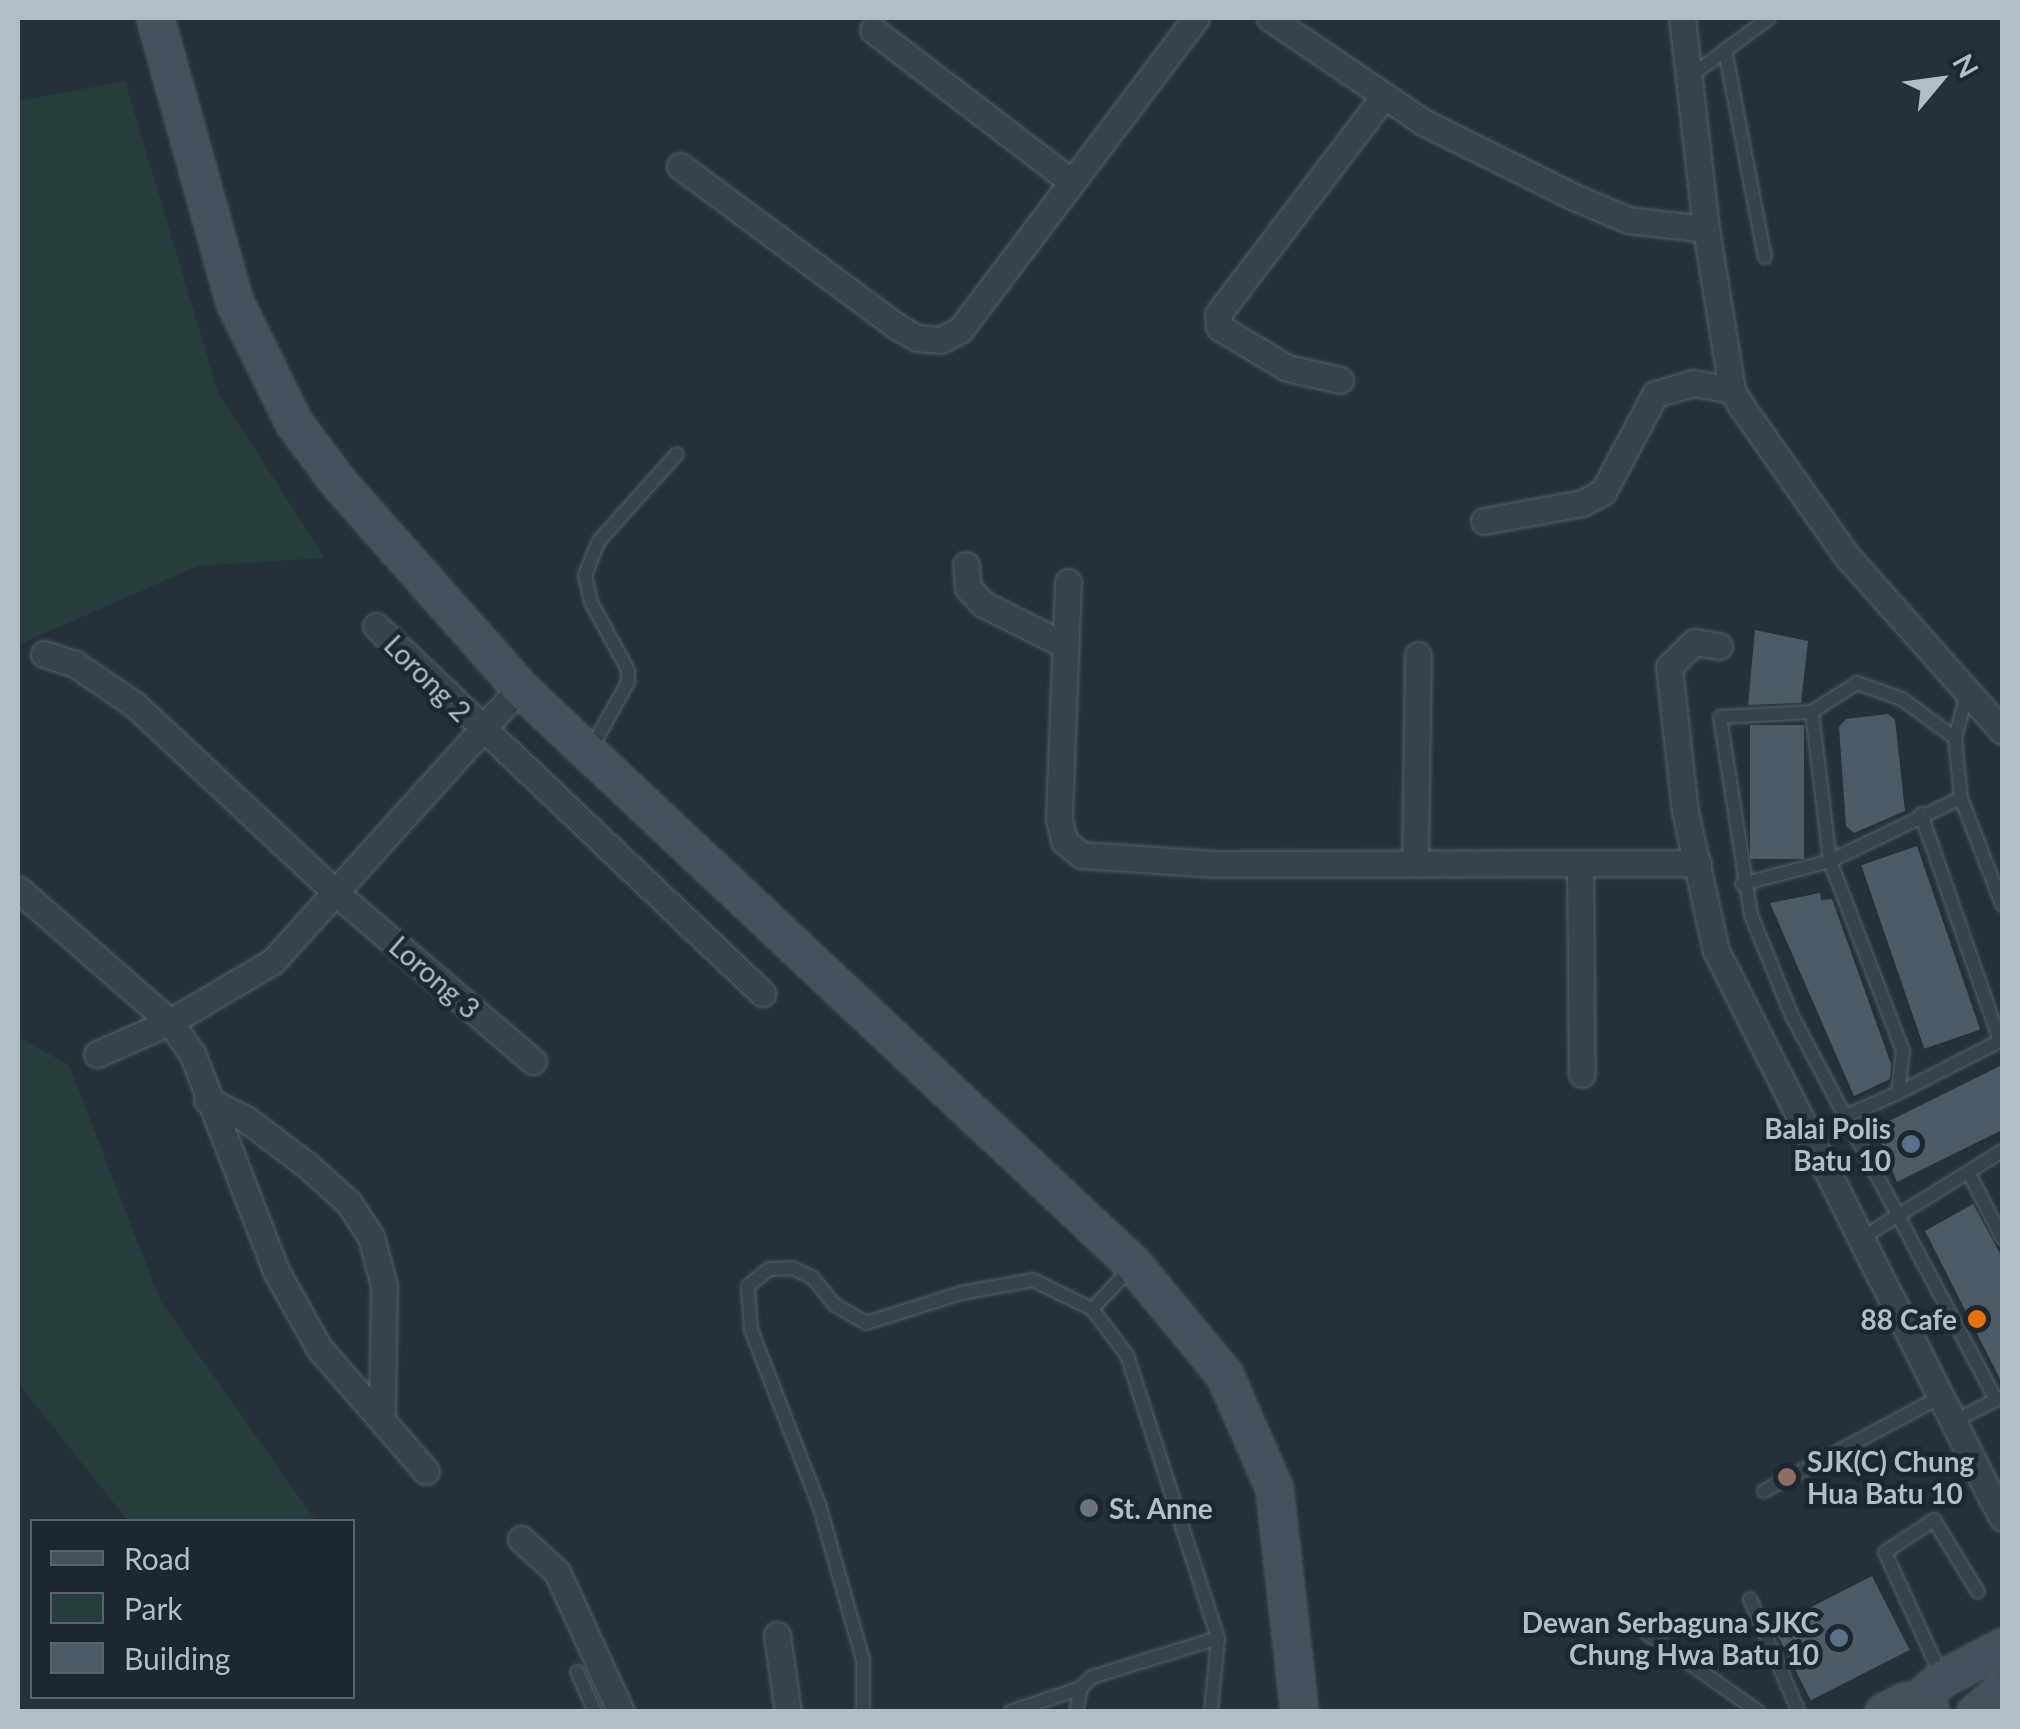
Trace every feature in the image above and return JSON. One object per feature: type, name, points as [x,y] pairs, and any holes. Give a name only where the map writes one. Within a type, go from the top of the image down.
[{"type":"street","points":[[154,18],[234,301],[265,374],[338,482],[520,688],[1134,1265],[1224,1374],[1252,1428],[1284,1540],[1299,1712]]},
{"type":"street","points":[[680,166],[896,326],[941,340],[960,330],[1196,18]]},
{"type":"street","points":[[1270,18],[1423,122],[1628,220],[1706,229]]},
{"type":"street","points":[[1682,18],[1706,229],[1732,390],[1846,555],[2002,731]]},
{"type":"street","points":[[873,30],[1072,182]]},
{"type":"street","points":[[1340,380],[1287,368],[1219,327],[1218,314],[1384,96]]},
{"type":"street","points":[[1484,521],[1582,503],[1604,492],[1656,394],[1693,383],[1732,390]]},
{"type":"street","points":[[966,565],[968,588],[983,604],[1063,644]]},
{"type":"street","points":[[1068,582],[1059,819],[1070,848],[1126,862],[1698,864]]},
{"type":"street","name":"Lorong 2","points":[[376,626],[480,730],[762,993]]},
{"type":"street","points":[[1719,646],[1694,642],[1669,667],[1698,864],[1725,970],[1865,1236],[2002,1518]]},
{"type":"street","name":"Lorong 3","points":[[44,654],[75,664],[135,706],[336,893],[533,1062]]},
{"type":"street","points":[[1415,862],[1418,655]]},
{"type":"street","points":[[97,1054],[170,1022],[272,961],[520,688]]},
{"type":"street","points":[[1580,864],[1582,1074]]},
{"type":"street","points":[[18,888],[170,1022],[192,1053],[276,1271],[319,1348],[426,1471]]},
{"type":"street","points":[[207,1100],[246,1119],[308,1166],[349,1203],[371,1238],[384,1286],[382,1418]]},
{"type":"street","points":[[521,1538],[557,1572],[621,1712]]},
{"type":"street","points":[[776,1635],[788,1712]]},
{"type":"street","points":[[1918,1701],[2002,1648]]},
{"type":"street","points":[[1974,1712],[2002,1691]]},
{"type":"lane","points":[[1686,79],[1769,18]]},
{"type":"lane","points":[[1725,50],[1766,257]]},
{"type":"lane","points":[[589,751],[628,682],[628,670],[591,602],[585,575],[598,542],[677,454]]},
{"type":"lane","points":[[1955,738],[1880,686],[1858,683],[1812,712],[1720,717],[1742,884],[1792,1016],[1999,1399],[1956,1420]]},
{"type":"lane","points":[[1967,694],[1955,738],[1961,798],[2002,904]]},
{"type":"lane","points":[[1812,712],[1830,860],[1903,1050],[1898,1093]]},
{"type":"lane","points":[[1742,884],[1830,860],[1961,798]]},
{"type":"lane","points":[[1845,1116],[2001,1041],[1922,814]]},
{"type":"lane","points":[[1865,1236],[2002,1151]]},
{"type":"lane","points":[[1969,1174],[2002,1238]]},
{"type":"lane","points":[[1092,1309],[1134,1265]]},
{"type":"lane","points":[[863,1712],[862,1660],[818,1505],[751,1330],[748,1286],[769,1270],[792,1268],[814,1278],[835,1305],[866,1323],[961,1293],[1033,1280],[1092,1309],[1127,1354],[1218,1638],[1211,1712]]},
{"type":"lane","points":[[1764,1491],[1944,1395]]},
{"type":"lane","points":[[1918,1701],[1886,1552],[1922,1522],[1934,1520],[1978,1592]]},
{"type":"lane","points":[[1750,1599],[1798,1712]]},
{"type":"lane","points":[[1646,1632],[1760,1712]]},
{"type":"lane","points":[[1010,1712],[1080,1688],[1106,1671],[1218,1638]]},
{"type":"lane","points":[[578,1672],[595,1712]]},
{"type":"lane","points":[[1076,1712],[1080,1688]]},
{"type":"green space","points":[[125,81],[218,392],[325,558],[198,566],[18,645],[18,101]]},
{"type":"green space","points":[[18,1037],[69,1065],[160,1300],[315,1519],[126,1519],[18,1383]]},
{"type":"building","points":[[1755,630],[1808,641],[1801,703],[1748,705]]},
{"type":"building","points":[[1888,714],[1895,720],[1905,811],[1854,833],[1846,826],[1839,727],[1846,719]]},
{"type":"building","points":[[1750,725],[1804,725],[1804,859],[1750,859]]},
{"type":"building","points":[[1917,846],[1980,1029],[1924,1049],[1861,865]]},
{"type":"building","points":[[1820,893],[1821,900],[1832,899],[1891,1064],[1890,1079],[1854,1096],[1770,903]]},
{"type":"building","points":[[2002,1065],[2002,1130],[1897,1182],[1875,1128]]},
{"type":"building","points":[[1973,1204],[2002,1257],[2002,1383],[1925,1231]]},
{"type":"building","name":"Dewan Serbaguna SJKC Chung Hwa Batu 10","points":[[1872,1576],[1910,1650],[1811,1700],[1773,1626]]},
{"type":"place","name":"Balai Polis Batu 10","points":[[1911,1144]]},
{"type":"place","name":"88 Cafe","points":[[1977,1319]]},
{"type":"place","name":"SJK(C) Chung Hua Batu 10","points":[[1787,1477]]},
{"type":"place","name":"St. Anne","points":[[1089,1508]]},
{"type":"place","name":"Dewan Serbaguna SJKC Chung Hwa Batu 10","points":[[1839,1638]]}]
